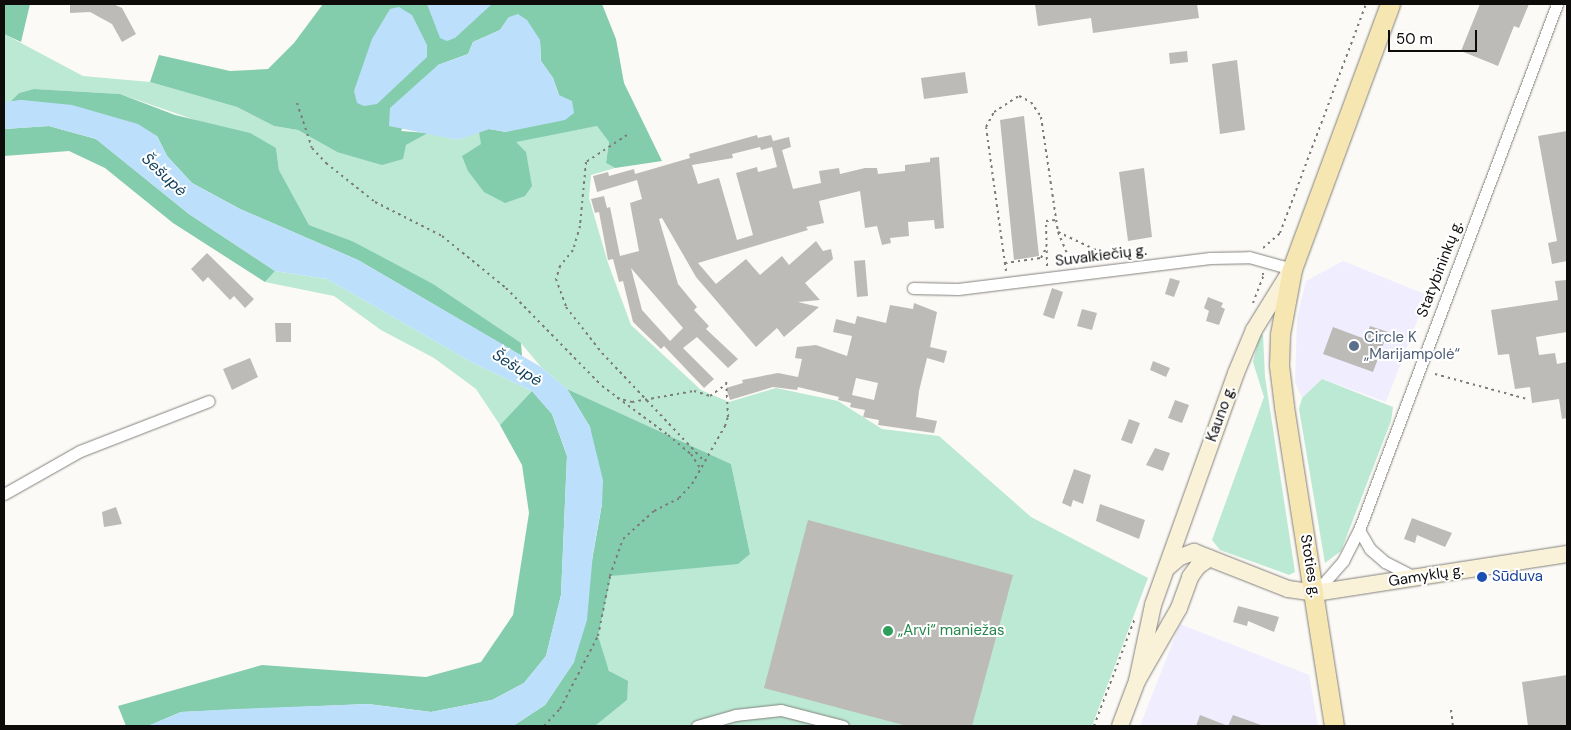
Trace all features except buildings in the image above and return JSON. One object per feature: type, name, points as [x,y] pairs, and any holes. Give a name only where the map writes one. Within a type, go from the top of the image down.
[{"type":"main road","name":"Kauno g.","points":[[1284,406],[1279,365],[1280,334],[1292,269],[1390,4]]},
{"type":"main road","name":"Kauno g.","points":[[1120,726],[1137,681],[1153,604],[1254,330],[1292,269]]},
{"type":"main road","name":"Stoties g.","points":[[1284,406],[1315,593],[1334,726]]},
{"type":"main road","points":[[1168,567],[1180,557],[1194,552],[1288,589],[1315,593]]},
{"type":"main road","name":"Gamyklų g.","points":[[1315,593],[1567,554]]},
{"type":"main road","name":"Kauno g.","points":[[1137,681],[1179,608],[1190,577],[1198,566],[1210,558]]},
{"type":"street","name":"Statybininkų g.","points":[[1315,593],[1342,561],[1359,530],[1557,4]]},
{"type":"street","name":"Suvalkiečių g.","points":[[913,288],[958,289],[1210,258],[1249,256],[1292,269]]},
{"type":"street","points":[[4,494],[80,451],[209,402]]},
{"type":"street","points":[[1359,530],[1370,550],[1385,562],[1416,577]]},
{"type":"street","points":[[697,726],[735,715],[781,710],[843,726]]},
{"type":"path","points":[[1006,273],[986,127],[994,112],[1019,96],[1031,102],[1041,117],[1058,232],[1072,265]]},
{"type":"path","points":[[297,102],[312,148],[326,163],[375,202],[442,236],[499,282],[614,398],[668,434],[691,454],[700,468]]},
{"type":"path","points":[[627,134],[586,162],[580,226],[573,250],[560,266],[556,279],[566,308],[602,353],[648,399],[704,461]]},
{"type":"path","points":[[1048,268],[1046,221],[1056,220]]},
{"type":"path","points":[[1058,232],[1117,260]]},
{"type":"path","points":[[1005,263],[1041,258],[1046,248]]},
{"type":"path","points":[[1435,374],[1527,398]]},
{"type":"path","points":[[544,726],[560,709],[598,636],[610,576],[623,539],[654,511],[679,498],[700,468],[728,417],[724,386],[726,378]]},
{"type":"path","points":[[614,398],[632,402],[694,390],[710,396],[724,386]]},
{"type":"path","points":[[1451,710],[1453,726]]},
{"type":"shaded area","points":[[1343,261],[1427,295],[1386,402],[1322,379],[1302,398],[1295,382],[1297,318],[1306,281]]},
{"type":"shaded area","points":[[1180,624],[1309,675],[1318,726],[1140,726]]},
{"type":"green space","points":[[4,4],[30,4],[21,42],[4,34]]},
{"type":"green space","points":[[323,4],[602,4],[616,39],[624,83],[662,161],[615,168],[606,163],[609,142],[597,126],[516,142],[526,152],[532,186],[525,196],[505,203],[484,192],[468,171],[462,156],[481,144],[479,132],[489,129],[506,132],[559,95],[553,78],[541,61],[540,40],[509,17],[500,30],[473,42],[468,54],[438,65],[401,131],[428,133],[406,145],[403,159],[382,165],[337,152],[298,130],[274,126],[237,107],[150,82],[159,55],[230,71],[268,69],[294,43]]},
{"type":"green space","points":[[4,34],[83,76],[150,82],[237,107],[274,126],[298,130],[337,152],[403,151],[406,145],[428,133],[458,140],[479,132],[482,144],[462,156],[525,139],[597,126],[609,142],[606,163],[615,168],[591,175],[589,198],[608,263],[631,325],[701,390],[729,402],[776,388],[838,401],[882,429],[939,436],[1031,517],[1148,578],[1092,726],[595,726],[627,700],[602,658],[598,636],[610,576],[750,554],[731,464],[567,389],[541,367],[521,343],[352,241],[309,225],[279,170],[276,148],[120,94],[34,89],[19,93],[10,102],[4,102]]},
{"type":"green space","points":[[34,89],[120,94],[175,115],[250,133],[276,148],[279,170],[309,225],[352,241],[433,284],[521,343],[522,356],[358,260],[240,209],[192,183],[167,156],[157,136],[22,100],[10,102],[19,93]]},
{"type":"green space","points":[[49,126],[96,139],[189,214],[275,271],[265,282],[173,223],[105,168],[69,151],[4,156],[4,129]]},
{"type":"green space","points":[[275,271],[327,279],[473,363],[532,391],[500,425],[476,389],[434,358],[381,330],[334,296],[265,282]]},
{"type":"green space","points":[[1260,333],[1263,335],[1265,377],[1295,572],[1289,575],[1220,550],[1212,540],[1264,397],[1253,362]]},
{"type":"green space","points":[[1322,379],[1393,407],[1391,421],[1341,551],[1325,563],[1299,409],[1302,398]]},
{"type":"green space","points":[[567,389],[731,464],[750,554],[738,564],[611,576],[598,636],[609,671],[628,681],[627,700],[595,726],[513,726],[545,705],[574,662],[602,504],[590,427]]},
{"type":"green space","points":[[532,391],[552,414],[567,456],[561,595],[546,656],[524,683],[492,700],[431,712],[368,704],[181,712],[148,726],[126,726],[118,706],[262,665],[426,677],[481,662],[513,615],[529,513],[522,465],[500,425]]},
{"type":"water","points":[[427,4],[492,4],[455,38],[447,41],[440,38]]},
{"type":"water","points":[[399,7],[412,15],[427,45],[427,57],[377,104],[364,106],[357,103],[354,91],[372,39],[390,9]]},
{"type":"water","points":[[518,14],[527,20],[540,40],[541,61],[553,78],[559,95],[572,101],[574,113],[565,120],[506,132],[489,129],[458,140],[389,126],[390,108],[438,65],[468,54],[473,42],[500,30],[509,17]]},
{"type":"water","name":"Šešupė","points":[[22,100],[72,105],[138,124],[157,136],[167,156],[192,183],[240,209],[358,260],[541,367],[567,389],[590,427],[603,480],[602,504],[593,553],[587,620],[574,662],[545,705],[513,726],[148,726],[181,712],[235,709],[368,704],[431,712],[492,700],[524,683],[546,656],[561,595],[567,456],[552,414],[532,391],[473,363],[327,279],[275,271],[189,214],[96,139],[49,126],[4,129],[4,102]]},
{"type":"place","name":"Circle K „Marijampolė“","points":[[1354,346]]},
{"type":"place","name":"Sūduva","points":[[1482,577]]},
{"type":"place","name":"„Arvi“ maniežas","points":[[888,631]]}]
